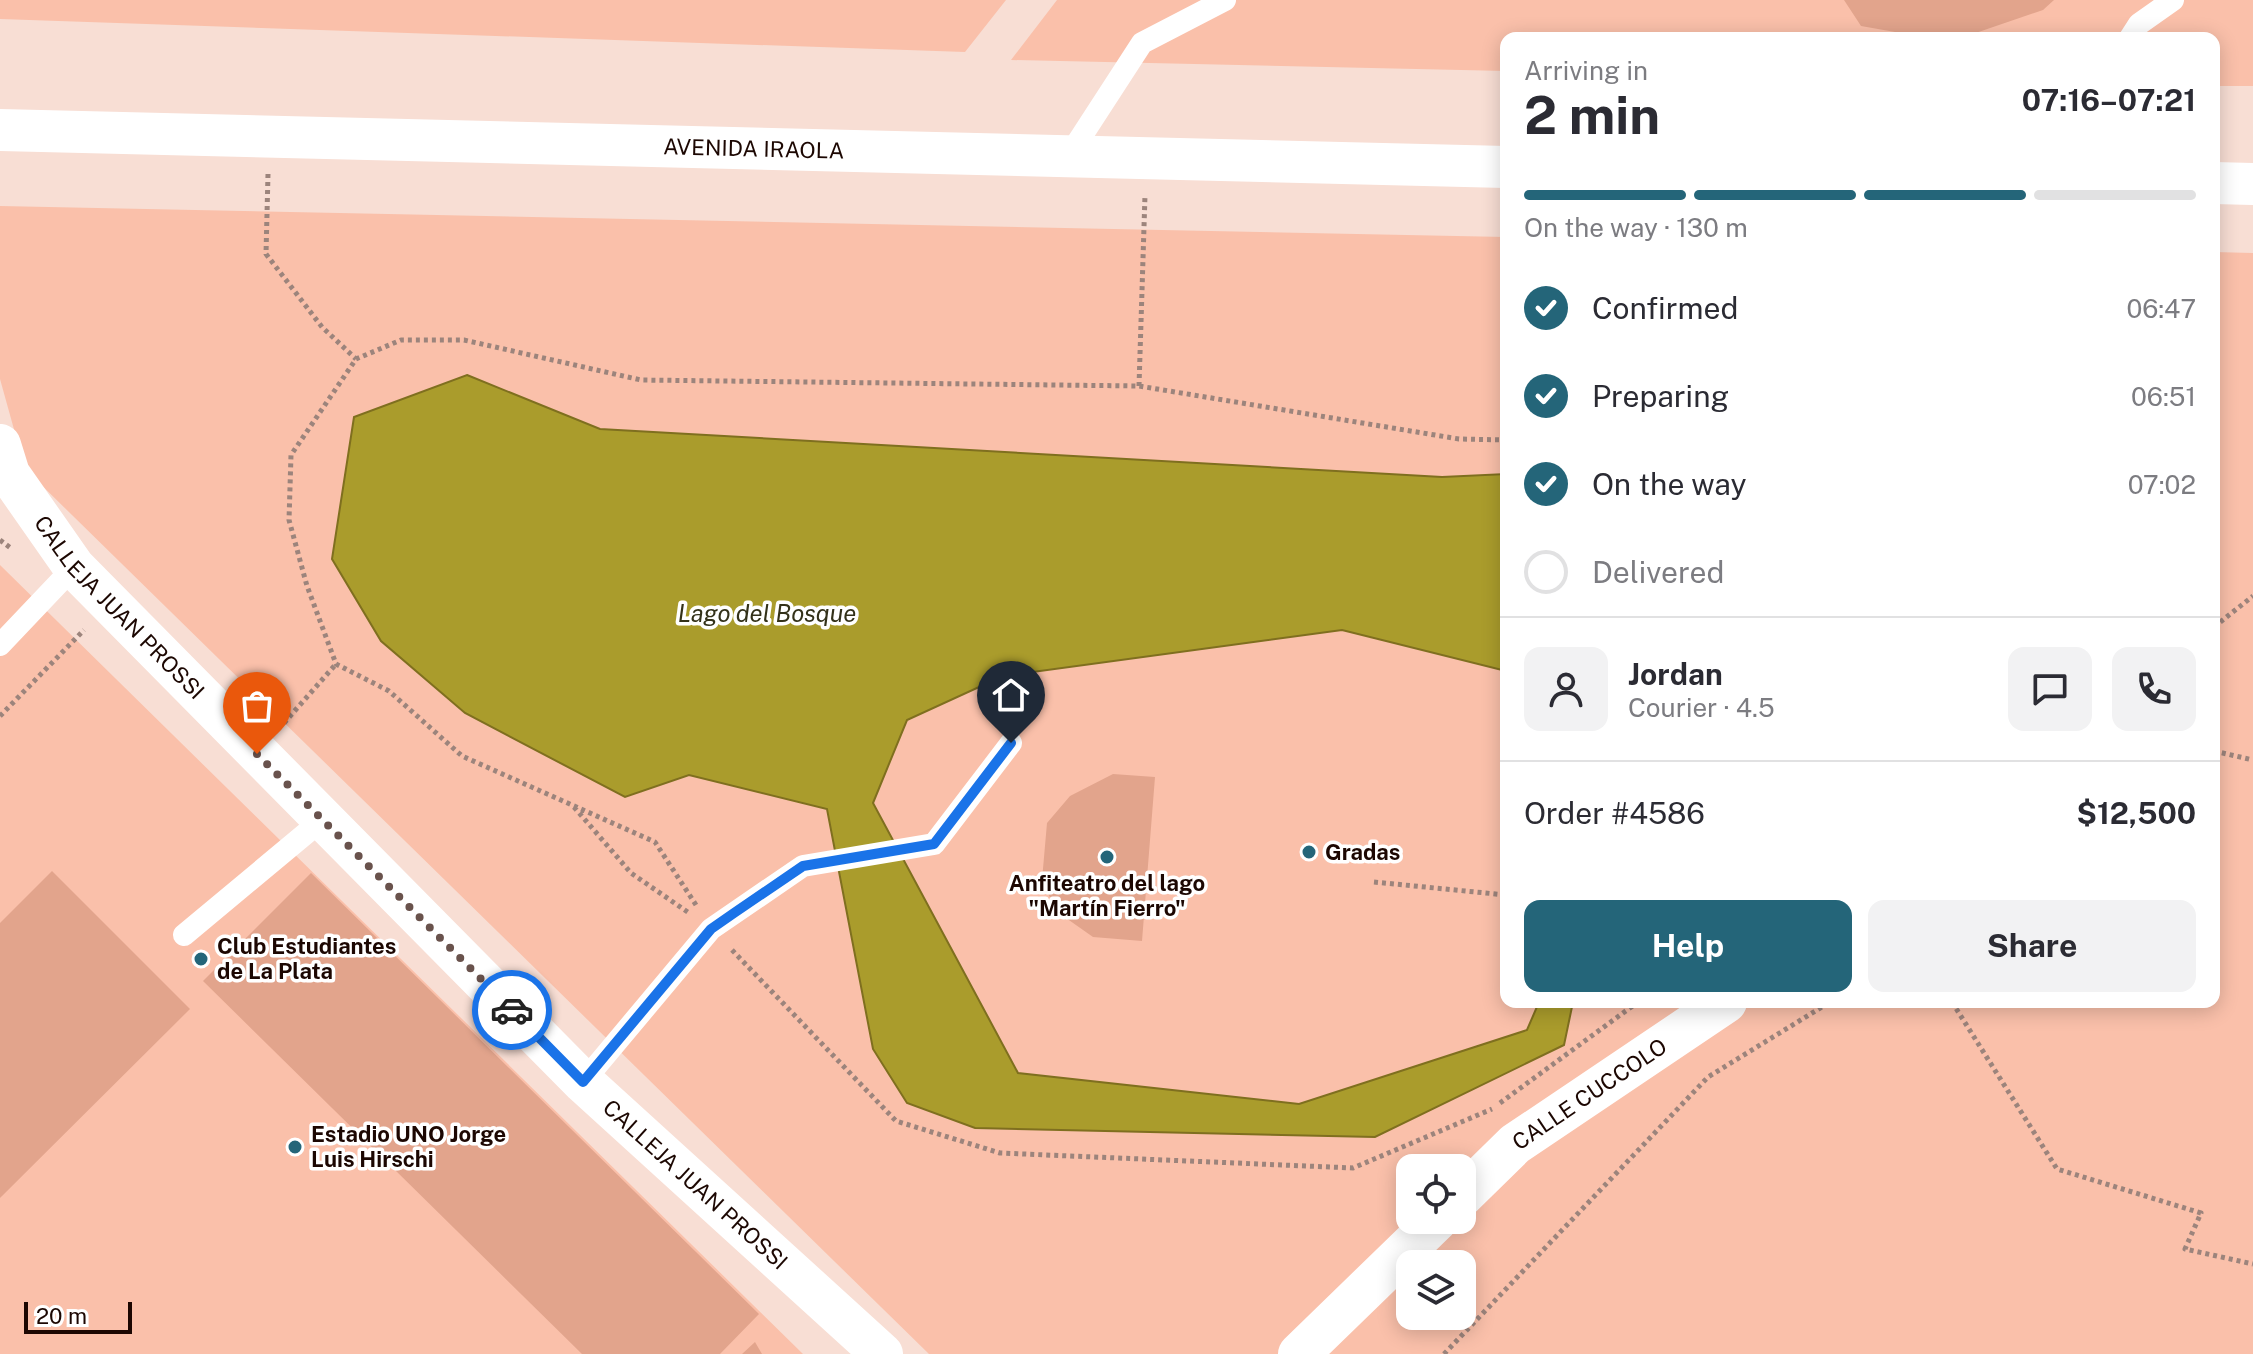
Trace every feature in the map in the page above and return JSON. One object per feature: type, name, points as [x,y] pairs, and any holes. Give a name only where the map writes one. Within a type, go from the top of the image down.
[{"type":"street","name":"AVENIDA IRAOLA","points":[[0,130],[1500,167]]},
{"type":"street","points":[[2220,183],[2253,184]]},
{"type":"street","name":"CALLEJA JUAN PROSSI","points":[[0,445],[9,474],[74,567],[583,1082],[882,1354]]},
{"type":"street","name":"CALLE CUCCOLO","points":[[1476,1182],[1515,1144],[1717,1008]]},
{"type":"street","points":[[1299,1354],[1423,1234]]},
{"type":"lane","points":[[1068,157],[1142,43],[1225,0]]},
{"type":"lane","points":[[2134,32],[2139,24],[2173,0]]},
{"type":"lane","points":[[0,645],[74,567]]},
{"type":"lane","points":[[583,1082],[711,929],[803,866],[934,844],[1011,743]]},
{"type":"lane","points":[[184,935],[322,820]]},
{"type":"path","points":[[269,137],[266,254],[322,327],[356,359]]},
{"type":"path","points":[[1139,386],[1146,159]]},
{"type":"path","points":[[711,929],[655,842],[462,756],[389,691],[336,664],[307,586],[289,520],[291,455],[356,359],[401,340],[464,340],[641,380],[1139,386],[1459,439],[1500,440]]},
{"type":"path","points":[[2220,622],[2253,596]]},
{"type":"path","points":[[0,716],[110,603]]},
{"type":"path","points":[[257,754],[336,664]]},
{"type":"path","points":[[2220,752],[2253,760]]},
{"type":"path","points":[[571,803],[631,873],[711,929],[896,1121],[1000,1153],[1353,1168],[1490,1111],[1630,1008]]},
{"type":"path","points":[[1374,882],[1500,894]]},
{"type":"path","points":[[1444,1354],[1708,1077],[1820,1008]]},
{"type":"path","points":[[1956,1008],[2057,1169],[2201,1213],[2185,1249],[2253,1264]]},
{"type":"shaded area","points":[[0,0],[1006,0],[965,52],[0,19]]},
{"type":"shaded area","points":[[1057,0],[2253,0],[2253,86],[2220,86],[2220,32],[1500,32],[1500,71],[1011,60]]},
{"type":"shaded area","points":[[0,206],[1500,237],[1500,1008],[2220,1008],[2220,252],[2253,253],[2253,1354],[929,1354],[25,469],[0,379]]},
{"type":"shaded area","name":"Estadio UNO Jorge Luis Hirschi","points":[[0,565],[803,1354],[0,1354]]},
{"type":"water","name":"Lago del Bosque","points":[[467,375],[600,429],[1442,477],[1500,474],[1500,670],[1342,630],[1003,676],[907,720],[873,803],[1018,1073],[1299,1104],[1527,1030],[1536,1008],[1572,1008],[1564,1045],[1375,1137],[975,1128],[907,1103],[873,1049],[827,809],[689,775],[625,797],[465,713],[381,641],[332,559],[354,417]]},
{"type":"building","points":[[1844,0],[2054,0],[2043,10],[1979,32],[1895,32],[1861,26]]},
{"type":"building","points":[[1113,774],[1155,777],[1142,941],[1093,937],[1056,911],[1042,880],[1047,823],[1070,796]]},
{"type":"building","points":[[52,871],[190,1009],[0,1198],[0,923]]},
{"type":"building","points":[[311,873],[759,1314],[720,1354],[582,1354],[203,981]]},
{"type":"building","points":[[755,1342],[762,1354],[742,1354]]},
{"type":"way so far","points":[[257,754],[512,1010]]},
{"type":"place","name":"Gradas","points":[[1309,852]]},
{"type":"place","name":"Anfiteatro del lago \"Martín Fierro\"","points":[[1107,857]]},
{"type":"place","name":"Club Estudiantes de La Plata","points":[[201,959]]},
{"type":"place","name":"Estadio UNO Jorge Luis Hirschi","points":[[295,1147]]},
{"type":"route","points":[[512,1010],[583,1082],[711,929],[803,866],[934,844],[1011,743]]}]
